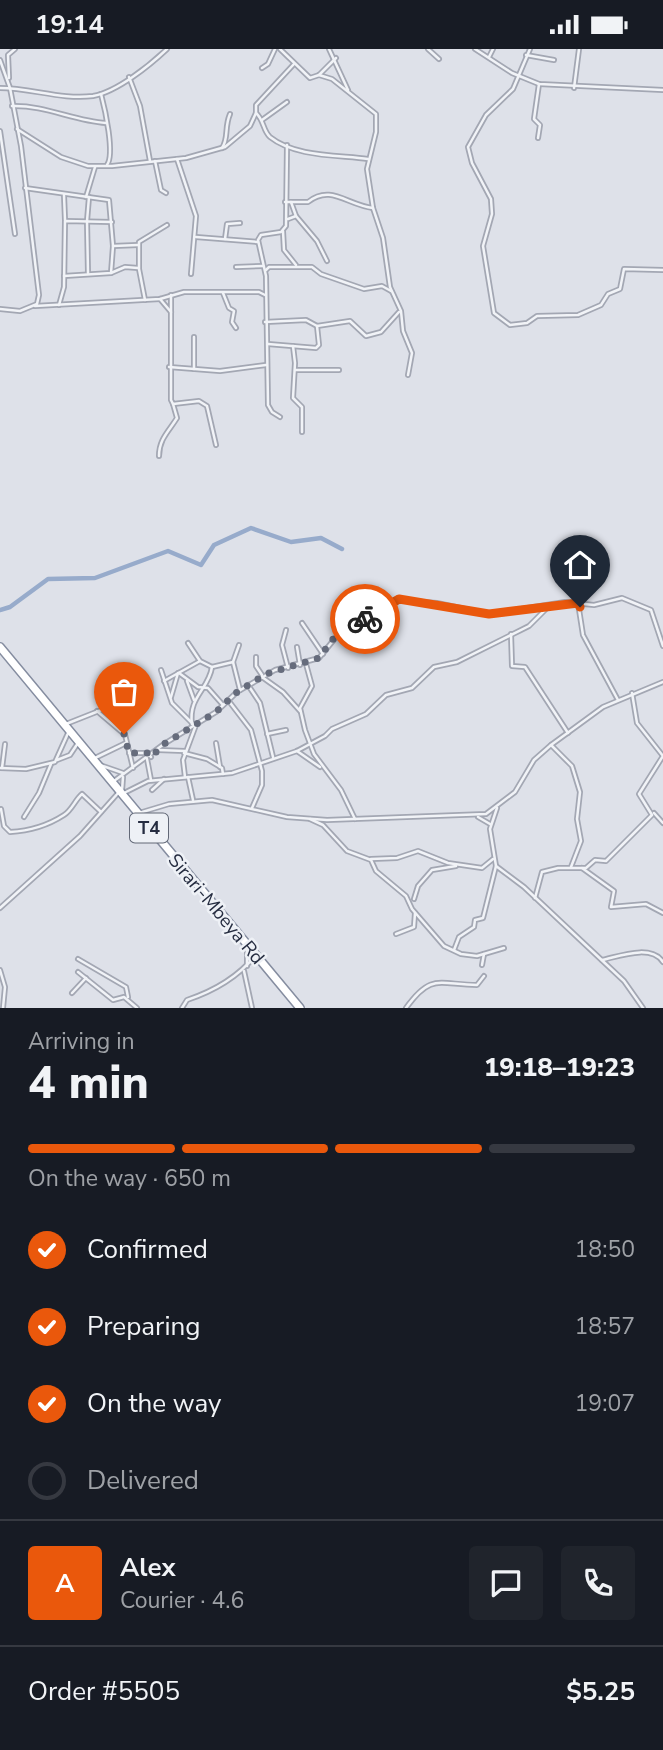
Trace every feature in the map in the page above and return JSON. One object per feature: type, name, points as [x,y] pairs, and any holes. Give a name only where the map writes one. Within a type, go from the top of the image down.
[{"type":"highway","name":"Sirari-Mbeya Rd","points":[[0,647],[300,1008]]},
{"type":"street","points":[[8,81],[8,55],[15,49]]},
{"type":"street","points":[[1,87],[58,95],[101,94],[167,49]]},
{"type":"street","points":[[262,68],[268,64],[275,49]]},
{"type":"street","points":[[280,49],[310,78],[318,75],[336,58]]},
{"type":"street","points":[[329,49],[336,58],[348,90]]},
{"type":"street","points":[[428,49],[439,59]]},
{"type":"street","points":[[475,49],[519,76],[539,83],[574,88],[609,85],[663,90]]},
{"type":"street","points":[[489,57],[493,49]]},
{"type":"street","points":[[530,49],[508,96],[486,114],[468,147],[472,163],[491,199],[492,214],[483,246],[494,313],[510,325],[527,323],[541,316],[570,317],[600,305],[608,294],[620,289],[623,270],[663,270]]},
{"type":"street","points":[[574,88],[579,49]]},
{"type":"street","points":[[526,55],[554,60]]},
{"type":"street","points":[[0,60],[10,88],[17,129],[39,295],[35,306]]},
{"type":"street","points":[[294,64],[254,107],[268,136],[313,153],[369,159]]},
{"type":"street","points":[[318,75],[332,79],[376,114],[376,132],[369,159],[373,208],[383,238],[391,291],[401,311],[402,331],[412,353],[408,375]]},
{"type":"street","points":[[129,77],[140,106],[150,161]]},
{"type":"street","points":[[538,138],[540,125],[534,119],[539,83]]},
{"type":"street","points":[[101,94],[110,159],[105,166]]},
{"type":"street","points":[[262,120],[287,102]]},
{"type":"street","points":[[12,106],[34,107],[75,120],[106,123]]},
{"type":"street","points":[[88,166],[177,159],[222,148],[250,126],[256,113]]},
{"type":"street","points":[[230,114],[224,128],[227,138],[232,141]]},
{"type":"street","points":[[17,129],[51,152],[93,170]]},
{"type":"street","points":[[0,131],[15,235]]},
{"type":"street","points":[[222,148],[227,138]]},
{"type":"street","points":[[287,145],[284,250],[297,267]]},
{"type":"street","points":[[177,159],[196,214],[191,274]]},
{"type":"street","points":[[155,161],[161,190],[166,193]]},
{"type":"street","points":[[88,273],[89,196],[93,170],[98,166]]},
{"type":"street","points":[[24,188],[109,200],[113,246],[111,272]]},
{"type":"street","points":[[285,202],[308,202],[317,194],[327,193],[373,208]]},
{"type":"street","points":[[59,305],[64,277],[64,194]]},
{"type":"street","points":[[291,202],[296,216],[317,241],[327,261]]},
{"type":"street","points":[[286,219],[296,216]]},
{"type":"street","points":[[65,220],[112,222]]},
{"type":"street","points":[[225,239],[227,224],[240,223]]},
{"type":"street","points":[[145,300],[139,269],[139,245],[142,239],[158,233],[167,225]]},
{"type":"street","points":[[280,417],[272,412],[268,405],[266,287],[258,242],[261,235],[283,231]]},
{"type":"street","points":[[196,237],[258,242]]},
{"type":"street","points":[[113,246],[139,245]]},
{"type":"street","points":[[236,267],[263,266]]},
{"type":"street","points":[[64,277],[111,272],[125,267],[139,269]]},
{"type":"street","points":[[265,272],[269,267],[312,267],[321,274],[364,289],[382,286],[391,291]]},
{"type":"street","points":[[259,292],[266,287]]},
{"type":"street","points":[[0,309],[20,311],[35,306],[160,299],[184,292],[259,292],[265,295]]},
{"type":"street","points":[[223,293],[229,308],[234,311],[232,322],[236,328]]},
{"type":"street","points":[[159,456],[159,445],[166,430],[177,418],[169,367],[171,295]]},
{"type":"street","points":[[160,299],[171,313]]},
{"type":"street","points":[[265,322],[306,320],[317,326],[350,321],[366,336],[381,332],[401,311]]},
{"type":"street","points":[[268,344],[318,347],[317,326]]},
{"type":"street","points":[[194,337],[194,369]]},
{"type":"street","points":[[293,345],[293,398],[302,407],[302,432]]},
{"type":"street","points":[[169,367],[240,371],[267,365]]},
{"type":"street","points":[[295,370],[339,370]]},
{"type":"street","points":[[173,404],[199,401],[207,406],[216,445]]},
{"type":"street","points":[[112,783],[223,705],[240,690],[262,677],[288,667],[306,664],[323,654],[341,631],[395,600],[437,603],[489,614],[578,603],[594,605],[622,598],[648,607],[654,614],[663,646]]},
{"type":"street","points":[[578,603],[583,635],[618,700]]},
{"type":"street","points":[[0,908],[80,836],[120,793],[152,781],[223,774],[297,751],[332,729],[366,714],[391,693],[412,688],[434,667],[457,662],[533,624],[549,606]]},
{"type":"street","points":[[302,623],[323,654]]},
{"type":"street","points":[[286,630],[282,645],[288,667]]},
{"type":"street","points":[[511,634],[512,666],[525,667],[568,733]]},
{"type":"street","points":[[188,643],[200,661],[212,667],[233,662]]},
{"type":"street","points":[[239,645],[233,662],[240,690]]},
{"type":"street","points":[[297,647],[300,665]]},
{"type":"street","points":[[256,657],[256,666],[262,677],[283,692],[300,711],[310,745],[323,769],[341,790],[355,819]]},
{"type":"street","points":[[164,681],[200,661]]},
{"type":"street","points":[[300,711],[312,686],[306,664]]},
{"type":"street","points":[[194,700],[212,667]]},
{"type":"street","points":[[161,670],[170,700],[194,724]]},
{"type":"street","points":[[179,673],[198,687],[204,686]]},
{"type":"street","points":[[170,700],[179,673]]},
{"type":"street","points":[[187,681],[194,700],[194,724],[185,752],[187,777],[193,800]]},
{"type":"street","points":[[138,813],[193,800],[223,801],[251,809],[307,818],[475,816],[497,808],[515,792],[534,760],[603,707],[663,682]]},
{"type":"street","points":[[248,685],[260,702],[273,757]]},
{"type":"street","points":[[204,686],[223,705]]},
{"type":"street","points":[[632,693],[637,723],[663,756],[639,794],[640,801],[663,823]]},
{"type":"street","points":[[228,701],[251,730],[259,763],[263,782],[251,809]]},
{"type":"street","points":[[57,760],[65,728],[97,711],[115,708],[133,768]]},
{"type":"street","points":[[97,711],[124,734]]},
{"type":"street","points":[[267,734],[286,730]]},
{"type":"street","points":[[5,744],[1,768],[26,769],[51,764],[70,755],[78,742]]},
{"type":"street","points":[[91,757],[100,757],[126,743]]},
{"type":"street","points":[[216,744],[223,774]]},
{"type":"street","points":[[551,745],[572,766],[580,792],[577,819],[582,841],[571,867]]},
{"type":"street","points":[[157,750],[185,752],[214,762],[220,767]]},
{"type":"street","points":[[297,751],[323,769]]},
{"type":"street","points":[[129,753],[147,753],[152,781]]},
{"type":"street","points":[[214,762],[218,754]]},
{"type":"street","points":[[24,817],[40,793],[51,764]]},
{"type":"street","points":[[97,765],[124,774]]},
{"type":"street","points":[[120,793],[124,774]]},
{"type":"street","points":[[152,790],[164,779]]},
{"type":"street","points":[[1,809],[4,825],[10,832],[28,832],[38,825],[49,824],[66,813],[82,794],[101,812]]},
{"type":"street","points":[[454,950],[459,937],[474,927],[475,920],[484,918],[496,866],[490,824],[497,808]]},
{"type":"street","points":[[535,898],[540,874],[571,867],[590,867],[595,860],[607,860],[647,822],[652,812]]},
{"type":"street","points":[[475,816],[490,824]]},
{"type":"street","points":[[307,818],[323,825],[347,851],[368,859],[397,858],[419,851],[460,866]]},
{"type":"street","points":[[414,899],[418,885],[432,870],[460,866],[485,867],[494,856]]},
{"type":"street","points":[[368,859],[376,871],[404,894],[415,913],[443,945],[465,954],[484,954],[505,948]]},
{"type":"street","points":[[496,866],[535,898],[624,981],[643,1008]]},
{"type":"street","points":[[582,868],[613,890],[615,896],[611,907],[646,904],[663,913]]},
{"type":"street","points":[[396,934],[414,927],[415,913]]},
{"type":"street","points":[[247,946],[247,965]]},
{"type":"street","points":[[600,961],[641,951],[658,955],[663,961]]},
{"type":"street","points":[[482,965],[484,954]]},
{"type":"street","points":[[182,1008],[187,1000],[210,991],[244,971],[255,956]]},
{"type":"street","points":[[78,959],[126,987],[129,1000]]},
{"type":"street","points":[[0,970],[5,987],[3,1008]]},
{"type":"street","points":[[244,971],[251,1008]]},
{"type":"street","points":[[78,972],[113,1000],[124,997],[137,1008]]},
{"type":"street","points":[[406,1008],[422,988],[432,982],[477,985],[484,976]]},
{"type":"street","points":[[72,993],[86,978]]},
{"type":"waterway","points":[[0,610],[10,607],[48,579],[95,578],[168,551],[201,565],[214,545],[251,528],[291,542],[321,538],[342,549]]},
{"type":"way so far","points":[[124,734],[129,753],[147,753],[151,757],[164,744],[216,712],[237,692],[275,670],[306,664],[319,658],[336,635],[365,619]]},
{"type":"route","points":[[365,619],[391,601],[399,599],[410,602],[425,601],[489,614],[565,602],[578,603],[580,607]]}]
